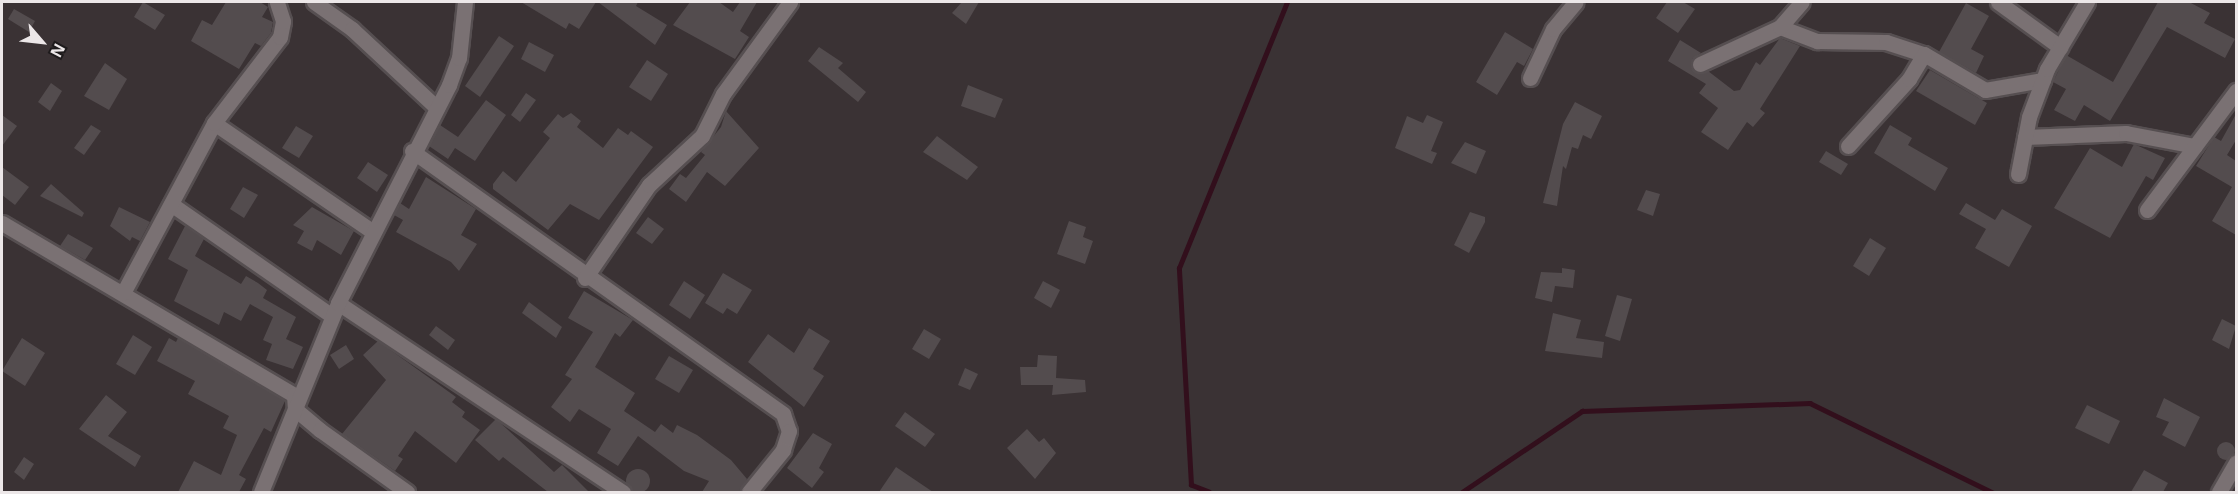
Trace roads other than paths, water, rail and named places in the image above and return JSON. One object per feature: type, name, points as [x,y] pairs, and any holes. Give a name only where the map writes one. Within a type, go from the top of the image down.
[{"type":"street","points":[[123,293],[214,123],[280,37],[283,21],[277,2]]},
{"type":"street","points":[[314,2],[352,29],[437,108]]},
{"type":"street","points":[[261,492],[335,309],[412,151],[437,108],[459,58],[465,2]]},
{"type":"street","points":[[1530,78],[1553,29],[1576,2]]},
{"type":"street","points":[[1700,64],[1780,27],[1802,2]]},
{"type":"street","points":[[1998,2],[2060,47]]},
{"type":"street","points":[[2018,174],[2025,137],[2043,80],[2088,2]]},
{"type":"street","points":[[585,278],[649,185],[702,136],[723,94],[781,4]]},
{"type":"street","points":[[1780,27],[1817,41],[1886,42],[1924,54],[1985,90],[2043,80]]},
{"type":"street","points":[[1848,146],[1909,79],[1924,54]]},
{"type":"street","points":[[2147,210],[2236,91]]},
{"type":"street","points":[[214,123],[373,232]]},
{"type":"street","points":[[2025,137],[2126,133],[2195,146]]},
{"type":"street","points":[[412,151],[585,278],[783,414],[789,431],[783,450],[749,492]]},
{"type":"street","points":[[171,204],[623,492]]},
{"type":"street","points":[[2,223],[294,395],[295,408],[407,492]]},
{"type":"street","points":[[2218,492],[2236,462]]},
{"type":"waterway","points":[[1209,492],[1191,485],[1179,268],[1287,2]]},
{"type":"waterway","points":[[1462,492],[1582,411],[1810,403],[1992,492]]}]
